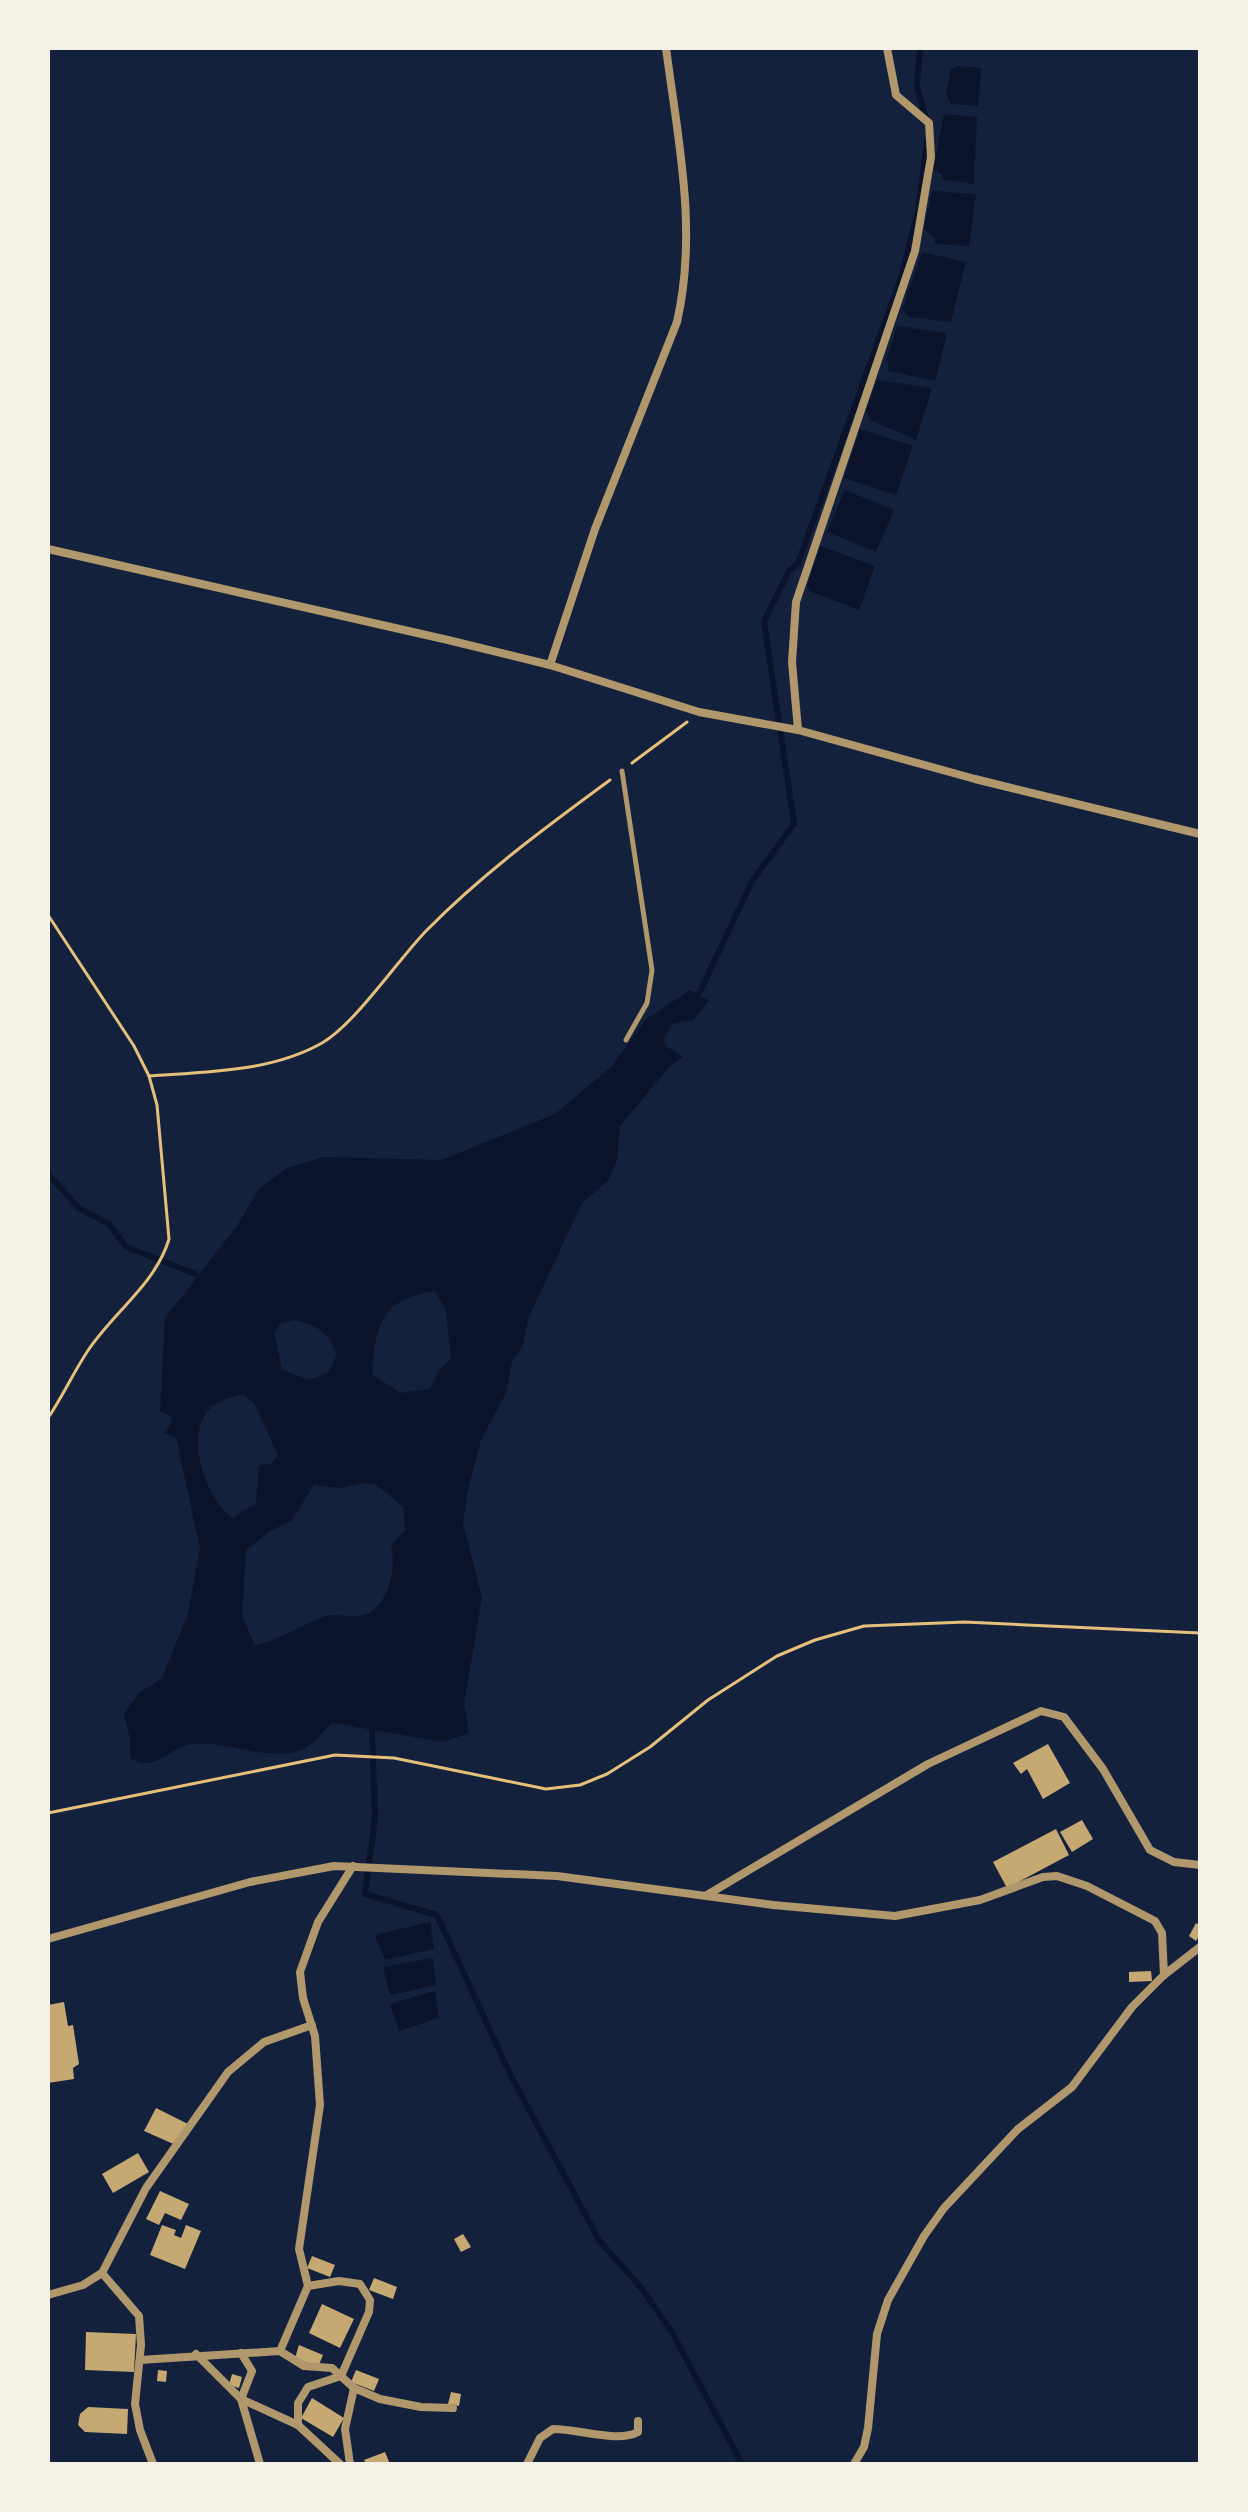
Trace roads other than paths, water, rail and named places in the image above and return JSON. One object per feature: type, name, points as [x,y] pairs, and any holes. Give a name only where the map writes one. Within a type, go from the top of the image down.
[{"type":"street","points":[[550,665],[595,529],[677,322],[686,286],[687,203],[666,48]]},
{"type":"street","points":[[798,730],[792,662],[796,602],[915,251],[931,157],[929,123],[898,98],[887,48]]},
{"type":"street","points":[[48,549],[550,665],[699,712],[798,730],[975,779],[1200,834]]},
{"type":"street","points":[[707,1895],[928,1764],[1041,1711],[1064,1717],[1103,1769],[1150,1850],[1174,1862],[1200,1865]]},
{"type":"street","points":[[280,2351],[308,2286],[299,2249],[320,2121],[312,2025],[300,1984],[303,1960],[326,1906],[353,1866]]},
{"type":"street","points":[[48,1939],[250,1882],[312,1869],[353,1866],[557,1876],[846,1914],[895,1916],[980,1900],[1043,1877],[1057,1876],[1087,1886],[1155,1921],[1162,1933],[1164,1975]]},
{"type":"street","points":[[854,2464],[864,2447],[868,2428],[877,2334],[888,2300],[924,2236],[944,2208],[1018,2129],[1072,2087],[1116,2026],[1164,1975],[1200,1947]]},
{"type":"street","points":[[48,2295],[83,2285],[102,2273],[146,2188],[182,2143],[228,2072],[264,2042],[312,2025]]},
{"type":"street","points":[[102,2273],[139,2316],[136,2417],[153,2464]]},
{"type":"street","points":[[298,2425],[298,2403],[308,2387],[341,2376],[365,2327],[370,2300],[360,2284],[339,2281],[308,2286]]},
{"type":"street","points":[[140,2360],[280,2351],[304,2366],[328,2366],[354,2388],[407,2405],[453,2408]]},
{"type":"street","points":[[241,2353],[252,2371],[241,2399],[260,2464]]},
{"type":"street","points":[[196,2354],[241,2399],[298,2425],[340,2464]]},
{"type":"street","points":[[350,2464],[345,2429],[354,2388]]},
{"type":"street","points":[[527,2464],[540,2438],[553,2429],[597,2431],[612,2438],[629,2437],[638,2432],[638,2421]]},
{"type":"lane","points":[[622,771],[652,970],[647,1003],[626,1040]]},
{"type":"water","points":[[959,66],[981,68],[978,106],[951,104],[946,94],[951,69]]},
{"type":"water","points":[[944,114],[977,117],[974,184],[942,180],[942,174],[933,170]]},
{"type":"water","points":[[932,191],[976,194],[969,246],[935,244],[935,238],[924,229]]},
{"type":"water","points":[[922,252],[966,262],[951,322],[910,317],[902,310]]},
{"type":"water","points":[[897,326],[947,333],[935,381],[889,371],[887,359]]},
{"type":"water","points":[[877,380],[932,388],[916,440],[870,420],[866,410]]},
{"type":"water","points":[[860,429],[913,446],[896,495],[844,478]]},
{"type":"water","points":[[845,490],[894,510],[876,552],[827,532]]},
{"type":"water","points":[[820,546],[875,566],[859,610],[812,592],[807,587]]},
{"type":"water","points":[[690,990],[709,1001],[693,1020],[673,1024],[663,1039],[666,1046],[683,1057],[670,1066],[620,1126],[617,1159],[609,1180],[582,1203],[528,1319],[523,1345],[512,1361],[506,1393],[481,1440],[467,1493],[463,1524],[482,1598],[464,1703],[469,1733],[443,1742],[333,1723],[310,1745],[284,1754],[193,1744],[155,1762],[139,1762],[130,1758],[130,1739],[124,1714],[139,1693],[162,1678],[188,1614],[200,1548],[176,1438],[163,1433],[170,1426],[172,1417],[160,1411],[165,1318],[237,1226],[259,1189],[285,1169],[323,1157],[441,1160],[555,1114],[612,1066],[646,1019]],"holes":[[[435,1291],[446,1310],[451,1359],[439,1370],[430,1389],[400,1393],[372,1374],[376,1341],[384,1317],[402,1301]],[[303,1322],[325,1335],[337,1354],[329,1372],[309,1380],[282,1370],[274,1332],[281,1323]],[[243,1394],[254,1403],[278,1455],[271,1464],[259,1465],[256,1503],[233,1518],[223,1509],[206,1481],[198,1447],[204,1417],[223,1400]],[[365,1483],[376,1485],[403,1507],[405,1530],[391,1545],[393,1565],[383,1598],[369,1613],[328,1616],[255,1645],[242,1616],[246,1550],[270,1531],[291,1521],[314,1485],[341,1488]]]},
{"type":"water","points":[[430,1922],[434,1949],[385,1960],[375,1935]]},
{"type":"water","points":[[433,1958],[436,1985],[390,1995],[383,1967]]},
{"type":"water","points":[[435,1991],[439,2018],[399,2031],[390,2004]]},
{"type":"waterway","points":[[920,48],[917,87],[927,122]]},
{"type":"waterway","points":[[699,994],[752,881],[794,824],[764,621],[789,571],[798,563],[902,275],[918,211],[927,142]]},
{"type":"waterway","points":[[48,1174],[79,1208],[109,1224],[126,1247],[196,1274]]},
{"type":"waterway","points":[[372,1729],[375,1818],[365,1894],[437,1915],[511,2076],[599,2240],[643,2290],[673,2334],[742,2464]]}]
